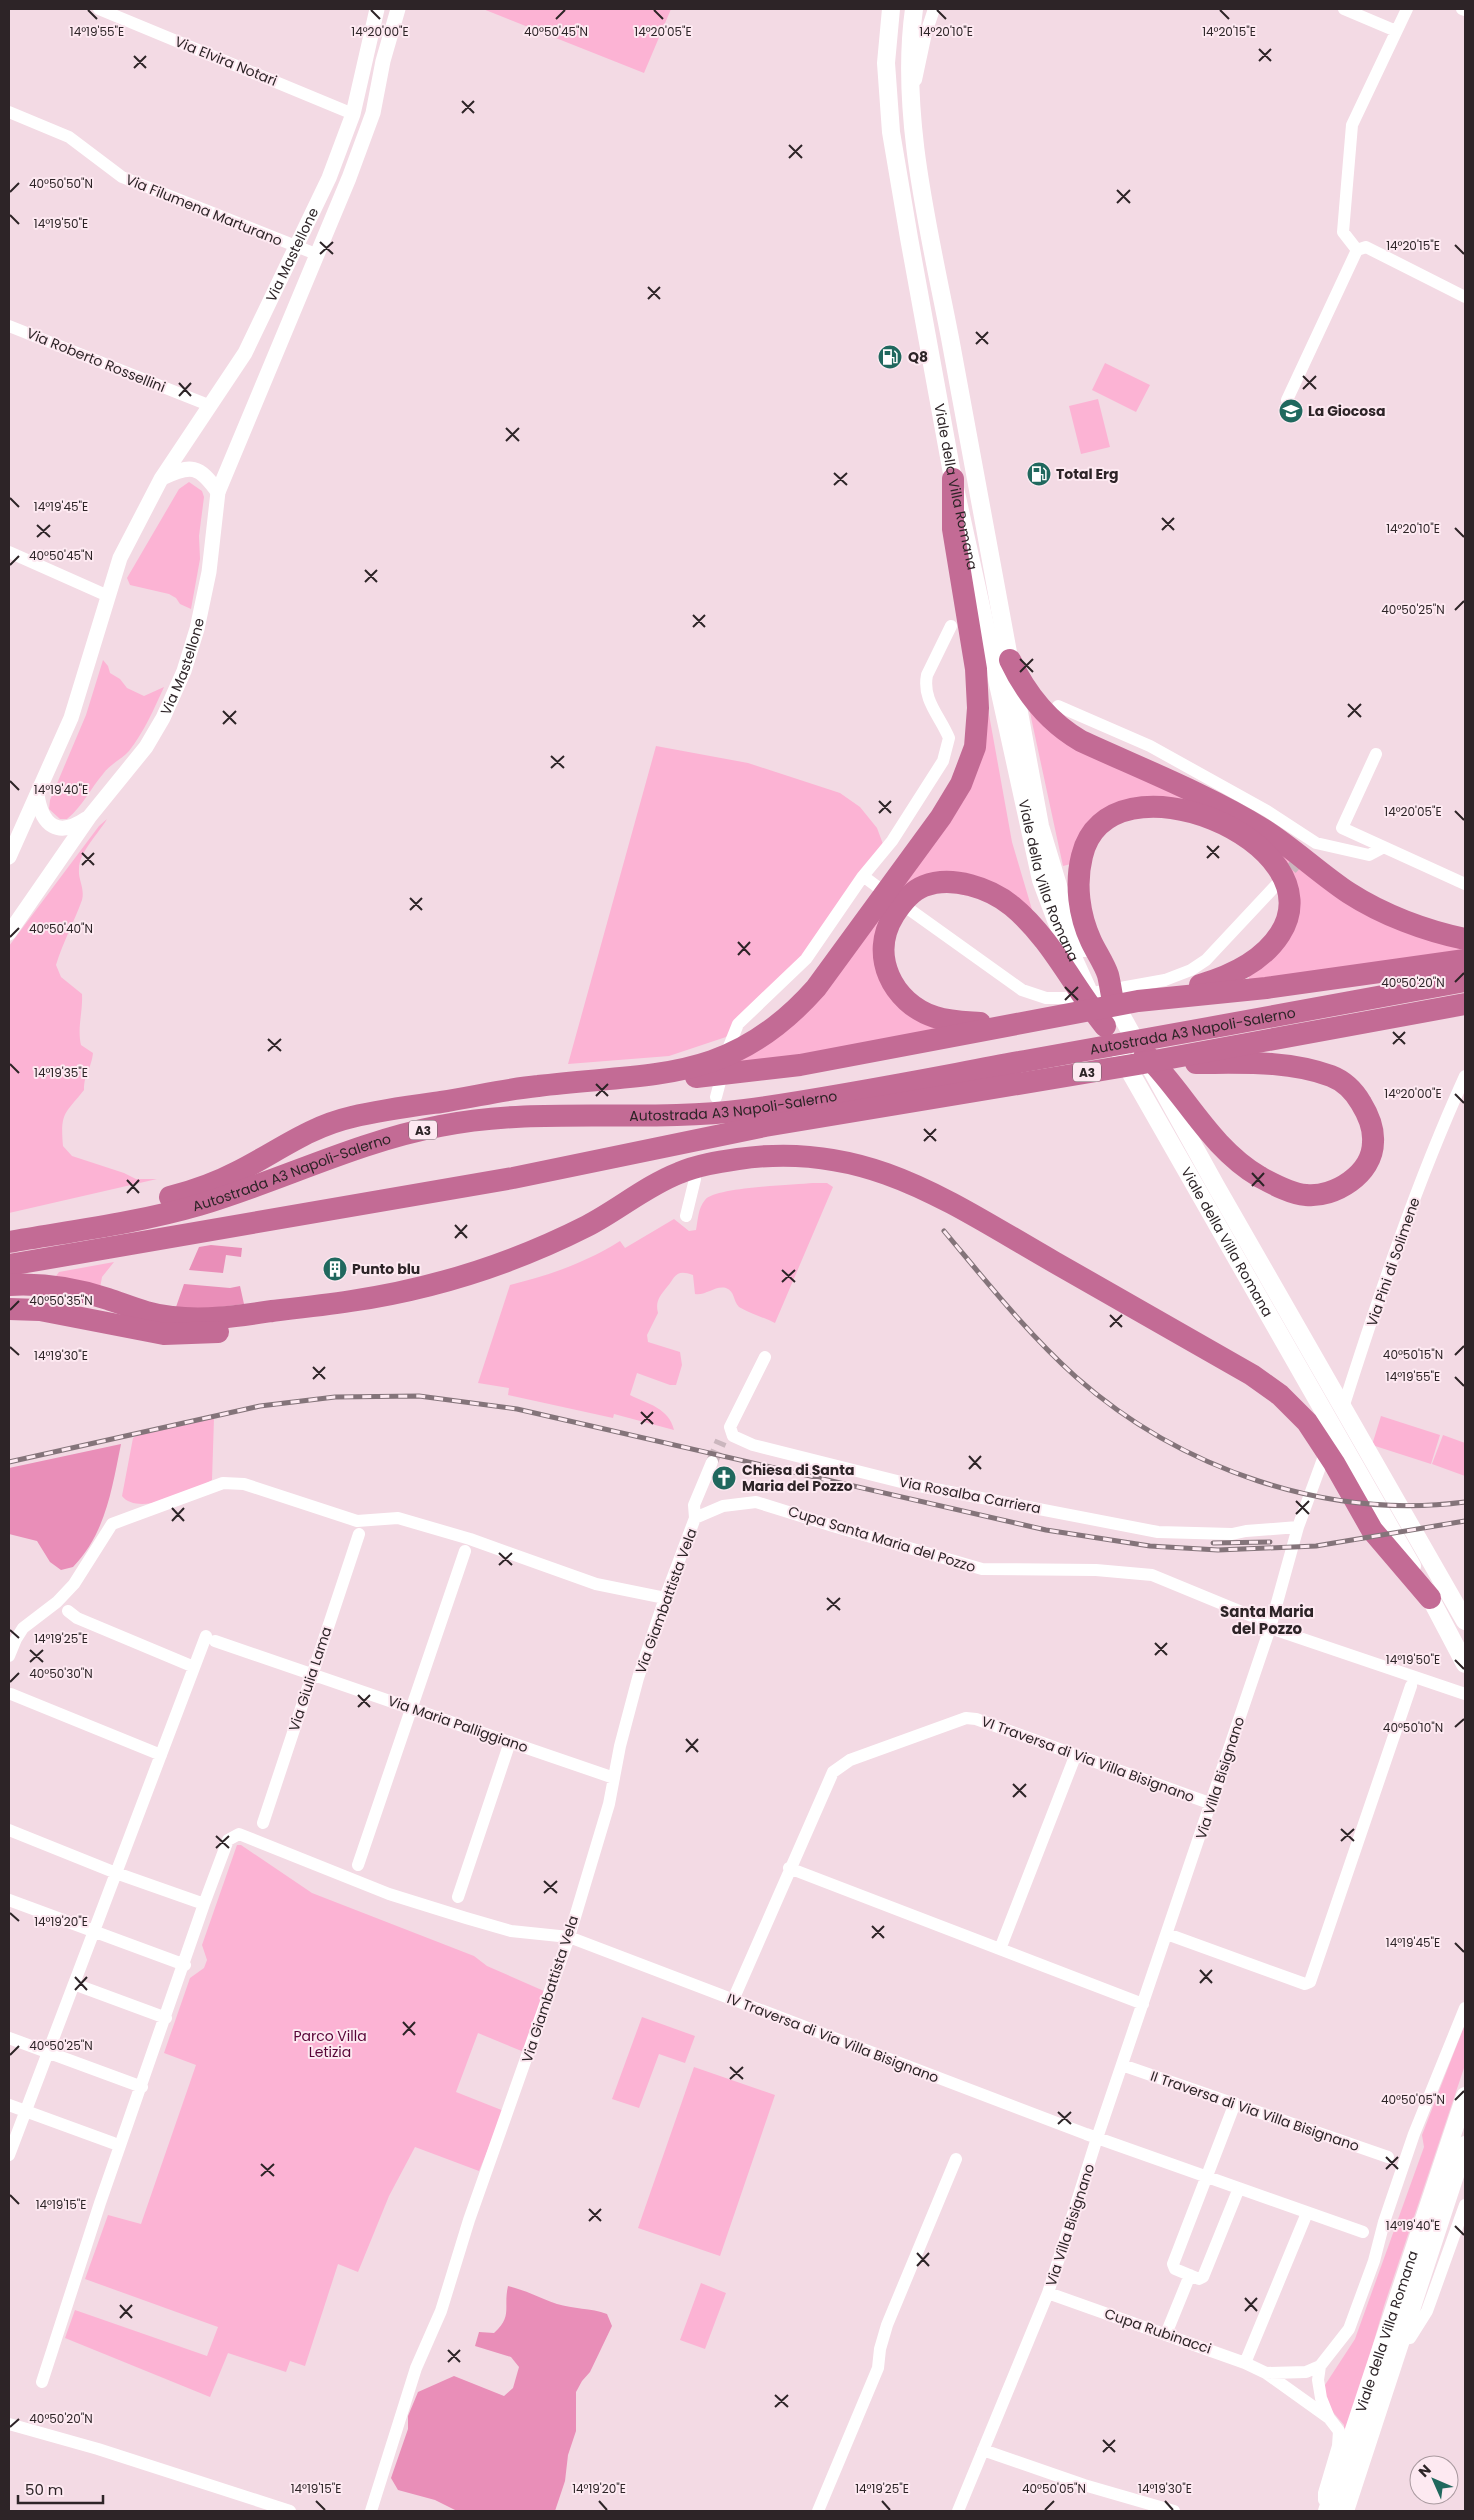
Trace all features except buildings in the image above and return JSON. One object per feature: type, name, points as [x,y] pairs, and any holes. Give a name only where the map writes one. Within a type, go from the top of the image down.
[{"type":"highway","points":[[9,1241],[66,1222],[154,1202],[210,1184],[237,1173],[308,1131],[352,1117],[509,1090],[679,1072],[713,1062],[743,1049],[793,1014],[816,988],[941,817],[961,784],[975,747],[978,708],[976,668],[953,529],[953,479]]},
{"type":"highway","points":[[1010,660],[1021,683],[1061,730],[1081,742],[1235,812],[1265,830],[1349,893],[1380,910],[1421,926],[1465,939]]},
{"type":"highway","points":[[600,1080],[700,1077],[800,1065],[1021,1024],[1138,1001],[1234,974],[1273,945],[1287,924],[1290,904],[1288,884],[1277,864],[1253,841],[1220,822],[1191,812],[1160,806],[1137,807],[1114,814],[1099,825],[1089,838],[1082,856],[1079,904],[1090,939],[1081,961],[1082,998],[1105,1026]]},
{"type":"highway","points":[[1021,1024],[952,1022],[934,1017],[912,1006],[896,992],[886,971],[883,947],[889,922],[902,903],[923,886],[945,883],[967,884],[992,893],[1081,961],[1108,973],[1113,1001]]},
{"type":"highway","points":[[1138,1001],[1266,988],[1465,960]]},
{"type":"highway","name":"Autostrada A3 Napoli-Salerno","points":[[9,1241],[104,1226],[197,1205],[374,1142],[439,1126],[489,1119],[546,1115],[682,1114],[744,1110],[1465,981]]},
{"type":"highway","name":"Autostrada A3 Napoli-Salerno","points":[[9,1265],[513,1178],[757,1128],[961,1094],[1139,1056],[1465,1004]]},
{"type":"highway","points":[[1139,1056],[1294,1067],[1331,1076],[1344,1083],[1356,1094],[1372,1126],[1374,1144],[1366,1163],[1345,1186],[1328,1192],[1306,1195],[1260,1176],[1224,1148],[1188,1109],[1163,1072],[1139,1056]]},
{"type":"highway","name":"A3","points":[[9,1285],[58,1286],[106,1298],[158,1324],[216,1319],[350,1301],[450,1280],[527,1252],[587,1226],[662,1180],[693,1174],[785,1139],[961,1094]]},
{"type":"highway","name":"A3","points":[[693,1174],[719,1162],[761,1155],[804,1154],[846,1161],[886,1172],[909,1181],[961,1209],[1252,1375],[1280,1395],[1307,1422],[1334,1463],[1372,1530],[1430,1598]]},
{"type":"highway","points":[[9,1309],[40,1310],[158,1324]]},
{"type":"main road","name":"Viale della Villa Romana","points":[[891,9],[886,63],[891,132],[953,479],[1041,880],[1056,920],[1081,961]]},
{"type":"main road","name":"Viale della Villa Romana","points":[[914,9],[910,57],[911,104],[930,235],[1040,826],[1081,961]]},
{"type":"main road","name":"Viale della Villa Romana","points":[[1113,1001],[1139,1056],[1465,1622]]},
{"type":"main road","name":"Viale della Villa Romana","points":[[1105,1026],[1430,1598],[1465,1664]]},
{"type":"main road","name":"Viale della Villa Romana","points":[[1326,2511],[1465,2096]]},
{"type":"main road","name":"Viale della Villa Romana","points":[[1345,2511],[1465,2145]]},
{"type":"street","name":"Via Elvira Notari","points":[[99,9],[353,114]]},
{"type":"street","name":"Via Mastellone","points":[[9,856],[71,718],[120,558],[161,479],[245,352],[329,178],[353,114],[377,9]]},
{"type":"street","name":"Via Mastellone","points":[[9,933],[90,816],[146,747],[163,718],[184,671],[197,629],[209,572],[218,492],[373,113],[383,61],[398,9]]},
{"type":"street","name":"Viale della Villa Romana","points":[[911,104],[926,33],[934,9]]},
{"type":"street","points":[[1344,9],[1398,27]]},
{"type":"street","points":[[1363,9],[1398,27]]},
{"type":"street","points":[[1357,250],[1343,232],[1352,125],[1407,9]]},
{"type":"street","name":"Via Filumena Marturano","points":[[9,112],[69,137],[122,177],[316,254]]},
{"type":"street","points":[[1357,250],[1366,248],[1465,297]]},
{"type":"street","points":[[1287,400],[1357,250]]},
{"type":"street","name":"Via Roberto Rossellini","points":[[9,326],[211,406]]},
{"type":"street","points":[[161,479],[182,469],[195,469],[205,475],[218,492]]},
{"type":"street","points":[[9,552],[108,596]]},
{"type":"street","points":[[728,1049],[738,1024],[806,959],[863,876],[892,841],[933,778],[948,748],[949,738],[926,694],[925,684],[927,675],[951,626]]},
{"type":"street","points":[[1058,706],[1150,746],[1267,811],[1312,846],[1369,855],[1384,847]]},
{"type":"street","points":[[1376,754],[1342,828],[1465,884]]},
{"type":"street","name":"Via Mastellone","points":[[37,795],[42,815],[48,823],[56,828],[64,829],[76,826],[90,816]]},
{"type":"street","points":[[863,876],[879,888]]},
{"type":"street","points":[[906,908],[1022,990],[1046,998],[1065,998],[1165,980],[1191,970],[1206,960],[1278,882]]},
{"type":"street","name":"Via Pini di Solimene","points":[[1271,1625],[1298,1528],[1338,1423],[1411,1211],[1446,1118],[1465,1076]]},
{"type":"street","points":[[716,1097],[720,1082]]},
{"type":"street","points":[[686,1216],[693,1174]]},
{"type":"street","name":"Via Rosalba Carriera","points":[[765,1357],[725,1436],[753,1445],[909,1484],[1158,1532],[1232,1534],[1246,1531],[1298,1528]]},
{"type":"street","name":"Via Giambattista Vela","points":[[371,2511],[416,2368],[450,2284],[468,2220],[519,2082],[569,1937],[609,1804],[620,1746],[638,1678],[695,1518],[694,1505],[712,1462]]},
{"type":"street","points":[[9,1656],[23,1628],[57,1602],[70,1589],[112,1524],[214,1486],[233,1482],[266,1490],[357,1521],[398,1518],[470,1538],[596,1584],[665,1598]]},
{"type":"street","name":"Cupa Santa Maria del Pozzo","points":[[695,1518],[723,1506],[756,1502],[982,1569],[1096,1570],[1152,1575],[1271,1625],[1465,1694]]},
{"type":"street","name":"Via Giulia Lama","points":[[263,1823],[359,1534]]},
{"type":"street","points":[[358,1865],[465,1551]]},
{"type":"street","points":[[9,2155],[194,1667],[76,1618],[68,1611]]},
{"type":"street","name":"Via Villa Bisignano","points":[[958,2511],[1048,2293],[1097,2138],[1212,1804],[1271,1625]]},
{"type":"street","name":"Via Maria Palliggiano","points":[[194,1667],[211,1639],[614,1778]]},
{"type":"street","points":[[1167,1934],[1305,1984],[1310,1982],[1411,1686]]},
{"type":"street","points":[[11,1694],[161,1755]]},
{"type":"street","name":"VI Traversa di Via Villa Bisignano","points":[[733,2000],[789,1868],[833,1772],[840,1765],[850,1760],[970,1718],[1076,1754],[1212,1804]]},
{"type":"street","points":[[458,1897],[510,1742]]},
{"type":"street","points":[[1000,1949],[1076,1754]]},
{"type":"street","points":[[9,1830],[116,1873],[204,1904]]},
{"type":"street","name":"IV Traversa di Via Villa Bisignano","points":[[42,2382],[100,2203],[142,2087],[204,1904],[228,1840],[234,1835],[243,1834],[389,1894],[466,1918],[511,1931],[569,1937],[1097,2138],[1363,2232]]},
{"type":"street","points":[[789,1868],[1142,2004]]},
{"type":"street","points":[[9,1900],[184,1965]]},
{"type":"street","points":[[74,1984],[166,2018]]},
{"type":"street","points":[[1326,2511],[1324,2492],[1338,2446],[1339,2431],[1329,2418],[1321,2398],[1318,2380],[1320,2366],[1349,2330],[1374,2261],[1384,2222],[1414,2134],[1465,2008]]},
{"type":"street","points":[[9,2038],[142,2087]]},
{"type":"street","name":"II Traversa di Via Villa Bisignano","points":[[1122,2065],[1235,2102],[1388,2157]]},
{"type":"street","points":[[1235,2102],[1173,2264],[1175,2269],[1199,2279],[1203,2277],[1239,2188]]},
{"type":"street","points":[[9,2104],[113,2143]]},
{"type":"street","points":[[818,2511],[878,2368],[880,2349],[886,2325],[956,2158]]},
{"type":"street","points":[[1402,2340],[1410,2338],[1427,2312],[1465,2205]]},
{"type":"street","points":[[1245,2363],[1307,2212]]},
{"type":"street","points":[[1166,2334],[1190,2275]]},
{"type":"street","name":"Cupa Rubinacci","points":[[1048,2293],[1245,2363],[1266,2373],[1329,2418]]},
{"type":"street","name":"Cupa Rubinacci","points":[[1266,2373],[1306,2372],[1320,2366]]},
{"type":"street","points":[[9,2424],[98,2449],[290,2511]]},
{"type":"street","points":[[983,2450],[1084,2485],[1174,2511]]},
{"type":"green space","points":[[483,9],[671,9],[644,73]]},
{"type":"green space","points":[[1105,363],[1150,385],[1136,412],[1092,390]]},
{"type":"green space","points":[[1098,399],[1110,447],[1081,454],[1069,406]]},
{"type":"green space","points":[[189,482],[202,491],[204,497],[199,536],[200,559],[191,609],[180,604],[176,598],[169,594],[130,585],[127,578],[179,489]]},
{"type":"green space","points":[[103,660],[108,666],[110,673],[120,679],[127,688],[144,696],[164,687],[144,728],[129,751],[106,770],[73,814],[67,819],[60,819],[49,809],[50,800],[86,715]]},
{"type":"green space","points":[[1029,708],[1459,945],[1465,958],[1250,981],[1247,972],[1294,893],[1216,815],[1094,818],[1080,840],[1071,864],[1063,866]]},
{"type":"green space","points":[[988,709],[1012,842],[1036,923],[1021,908],[915,884],[877,963],[946,1028],[735,1066],[731,1061],[769,1039],[904,872]]},
{"type":"green space","points":[[656,746],[748,763],[840,793],[860,807],[877,828],[883,844],[801,961],[726,1037],[669,1056],[568,1064]]},
{"type":"green space","points":[[107,819],[82,856],[79,873],[83,892],[82,900],[56,965],[61,977],[82,994],[81,1045],[93,1053],[85,1079],[84,1090],[68,1109],[63,1120],[63,1146],[72,1156],[124,1173],[136,1179],[157,1179],[9,1213],[9,946],[99,826]]},
{"type":"green space","points":[[827,1183],[833,1187],[775,1323],[739,1307],[729,1289],[722,1287],[695,1294],[693,1275],[687,1273],[676,1275],[660,1296],[657,1305],[658,1313],[647,1335],[648,1342],[680,1352],[682,1365],[676,1385],[670,1385],[637,1373],[630,1395],[651,1404],[663,1412],[668,1417],[674,1430],[614,1414],[613,1418],[508,1395],[509,1388],[478,1383],[510,1285],[567,1268],[594,1256],[620,1241],[625,1248],[674,1219],[689,1231],[696,1230],[701,1207],[705,1200],[723,1192]]},
{"type":"green space","points":[[114,1262],[102,1277],[100,1288],[56,1276],[59,1272]]},
{"type":"green space","points":[[1381,1416],[1440,1435],[1431,1464],[1372,1445]]},
{"type":"green space","points":[[214,1418],[212,1480],[166,1500],[152,1503],[140,1504],[130,1502],[122,1496],[133,1438],[137,1435]]},
{"type":"green space","points":[[1443,1435],[1465,1443],[1465,1476],[1432,1464]]},
{"type":"green space","name":"Parco Villa Letizia","points":[[237,1845],[241,1845],[312,1893],[474,1956],[487,1966],[544,1991],[524,2052],[478,2033],[456,2092],[504,2111],[479,2171],[415,2147],[389,2196],[358,2272],[338,2264],[305,2366],[290,2361],[286,2372],[228,2353],[210,2397],[65,2338],[75,2310],[207,2356],[218,2327],[85,2279],[108,2215],[141,2224],[196,2065],[164,2053],[190,1978],[204,1968],[207,1960],[202,1945]]},
{"type":"green space","points":[[642,2017],[695,2036],[685,2063],[659,2054],[639,2108],[612,2099]]},
{"type":"green space","points":[[1465,2024],[1465,2065],[1384,2306],[1345,2442],[1344,2425],[1332,2411],[1326,2396],[1325,2385],[1355,2339],[1424,2147],[1422,2135]]},
{"type":"green space","points":[[694,2067],[775,2095],[720,2256],[638,2228]]},
{"type":"green space","points":[[701,2283],[726,2293],[705,2349],[680,2340]]},
{"type":"shaded area","points":[[211,1245],[242,1248],[241,1257],[226,1255],[223,1273],[189,1270],[199,1247]]},
{"type":"shaded area","points":[[184,1284],[230,1288],[240,1286],[244,1304],[204,1309],[176,1307]]},
{"type":"shaded area","points":[[121,1444],[111,1493],[100,1525],[84,1554],[73,1567],[61,1570],[50,1562],[37,1541],[9,1534],[9,1468]]},
{"type":"shaded area","points":[[508,2286],[557,2304],[607,2314],[612,2326],[590,2372],[576,2392],[576,2431],[568,2455],[565,2481],[555,2511],[457,2511],[435,2500],[398,2490],[391,2478],[408,2429],[408,2416],[418,2392],[454,2376],[504,2396],[513,2388],[519,2367],[511,2357],[475,2346],[479,2332],[494,2333],[503,2322]]},
{"type":"tunnel","points":[[1279,882],[1306,853]]},
{"type":"tunnel","points":[[712,1462],[721,1441]]},
{"type":"railway","points":[[944,1231],[1007,1306],[1058,1360],[1117,1410],[1161,1438],[1208,1462],[1258,1481],[1309,1495],[1361,1503],[1413,1506],[1465,1502]]},
{"type":"railway","points":[[9,1462],[260,1406],[335,1397],[419,1396],[517,1409],[1046,1530],[1150,1546],[1218,1550],[1316,1546],[1465,1521]]},
{"type":"railway","points":[[1213,1543],[1270,1542]]},
{"type":"place","name":"Q8","points":[[890,357]]},
{"type":"place","name":"La Giocosa","points":[[1291,411]]},
{"type":"place","name":"Total Erg","points":[[1039,474]]},
{"type":"place","name":"Punto blu","points":[[335,1269]]},
{"type":"place","name":"Chiesa di Santa Maria del Pozzo","points":[[724,1478]]},
{"type":"district","name":"Santa Maria del Pozzo","points":[[1267,1620]]}]
